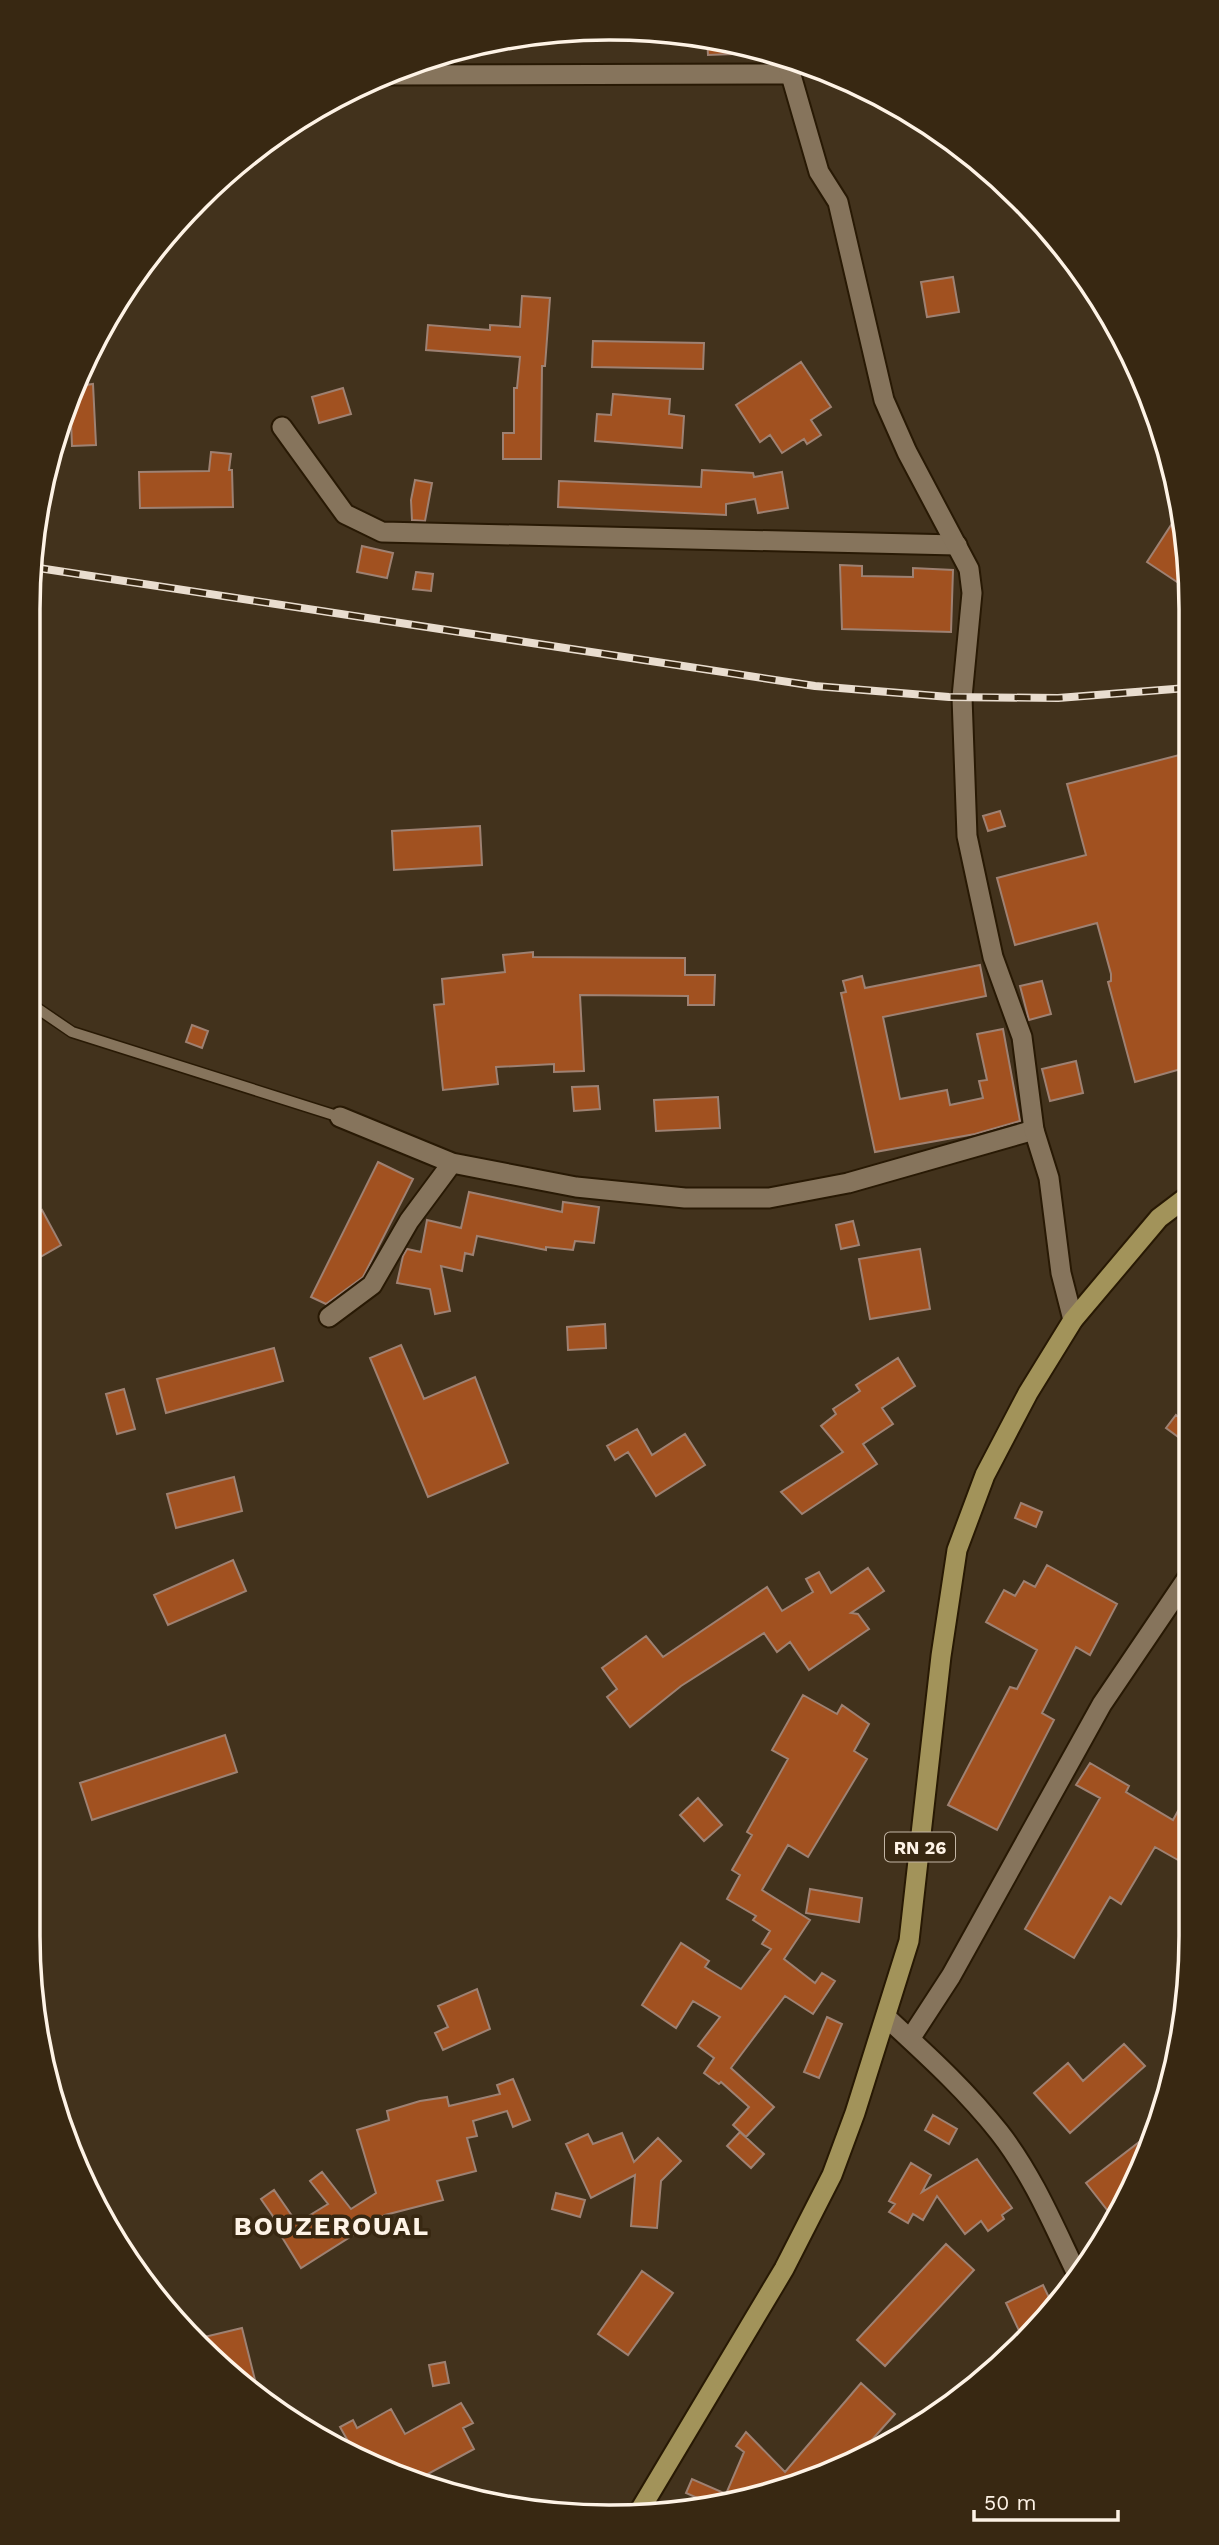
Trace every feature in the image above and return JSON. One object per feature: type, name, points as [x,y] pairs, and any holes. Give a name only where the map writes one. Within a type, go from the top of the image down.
[{"type":"main road","name":"RN 26","points":[[644,2504],[784,2269],[832,2175],[886,2017],[909,1941],[941,1656],[957,1549],[985,1475],[1028,1393],[1073,1320],[1160,1218],[1179,1203]]},
{"type":"street","points":[[416,74],[779,66]]},
{"type":"street","points":[[790,69],[819,172],[838,202],[884,400],[907,452],[969,569],[972,593],[962,697],[967,836],[993,957],[1022,1037],[1034,1130],[1049,1178],[1061,1273],[1073,1320]]},
{"type":"street","points":[[282,427],[345,514],[382,532],[957,545]]},
{"type":"street","points":[[340,1116],[452,1163],[576,1187],[685,1198],[769,1198],[848,1183],[1034,1130]]},
{"type":"street","points":[[329,1317],[372,1285],[409,1221],[452,1163]]},
{"type":"street","points":[[910,2039],[951,1976],[1102,1704],[1179,1590]]},
{"type":"street","points":[[886,2017],[952,2077],[1000,2133],[1040,2197],[1073,2266]]},
{"type":"lane","points":[[40,1010],[72,1032],[340,1116]]},
{"type":"building","points":[[708,49],[733,54],[708,55]]},
{"type":"building","points":[[953,277],[959,312],[927,317],[921,282]]},
{"type":"building","points":[[522,296],[550,298],[545,366],[542,366],[541,459],[503,459],[503,433],[514,433],[514,388],[517,388],[520,357],[426,350],[428,325],[490,330],[490,325],[520,327]]},
{"type":"building","points":[[593,341],[704,343],[703,369],[592,367]]},
{"type":"building","points":[[801,362],[831,407],[811,420],[821,435],[807,444],[804,439],[782,453],[770,435],[760,442],[736,405]]},
{"type":"building","points":[[93,384],[96,445],[72,446],[71,424],[87,385]]},
{"type":"building","points":[[343,388],[351,414],[319,423],[312,397]]},
{"type":"building","points":[[613,394],[670,399],[669,414],[684,416],[682,448],[595,441],[597,414],[611,415]]},
{"type":"building","points":[[211,452],[231,454],[229,470],[232,470],[233,507],[140,508],[139,472],[209,471]]},
{"type":"building","points":[[702,470],[753,473],[754,477],[782,472],[788,508],[758,513],[755,499],[726,504],[726,515],[558,507],[559,481],[701,487]]},
{"type":"building","points":[[415,480],[432,483],[425,521],[412,520],[411,500]]},
{"type":"building","points":[[1172,523],[1178,583],[1147,562]]},
{"type":"building","points":[[362,546],[393,553],[387,578],[357,572]]},
{"type":"building","points":[[840,565],[862,566],[862,576],[913,577],[913,568],[953,570],[951,632],[842,629]]},
{"type":"building","points":[[416,572],[433,574],[431,591],[413,589]]},
{"type":"building","points":[[1179,755],[1179,1070],[1135,1082],[1108,982],[1111,981],[1111,974],[1097,923],[1015,945],[997,878],[1086,855],[1067,784]]},
{"type":"building","points":[[1000,811],[1005,826],[988,831],[983,816]]},
{"type":"building","points":[[480,826],[482,865],[394,870],[392,831]]},
{"type":"building","points":[[533,952],[533,957],[685,958],[685,975],[715,975],[714,1005],[688,1005],[688,996],[580,995],[584,1071],[554,1072],[554,1064],[496,1067],[498,1084],[443,1090],[434,1005],[444,1004],[442,979],[505,972],[503,955]]},
{"type":"building","points":[[980,965],[986,996],[883,1017],[900,1099],[947,1090],[950,1105],[983,1098],[979,1081],[987,1080],[977,1034],[1003,1029],[1020,1121],[975,1134],[875,1152],[841,993],[846,992],[843,981],[862,976],[865,988]]},
{"type":"building","points":[[1042,981],[1051,1014],[1029,1020],[1020,986]]},
{"type":"building","points":[[192,1025],[208,1031],[202,1048],[186,1042]]},
{"type":"building","points":[[1076,1061],[1083,1093],[1050,1101],[1042,1069]]},
{"type":"building","points":[[598,1086],[600,1109],[574,1111],[572,1087]]},
{"type":"building","points":[[718,1097],[720,1128],[656,1131],[654,1100]]},
{"type":"building","points":[[378,1162],[413,1179],[363,1277],[326,1304],[311,1297]]},
{"type":"building","points":[[469,1192],[562,1212],[563,1202],[599,1207],[594,1243],[575,1241],[573,1250],[546,1247],[546,1250],[477,1236],[473,1255],[465,1253],[462,1271],[441,1266],[450,1311],[435,1314],[430,1289],[397,1283],[403,1256],[407,1249],[421,1252],[427,1220],[461,1228]]},
{"type":"building","points":[[42,1210],[61,1245],[40,1257]]},
{"type":"building","points":[[853,1221],[859,1245],[841,1249],[836,1225]]},
{"type":"building","points":[[920,1249],[930,1309],[870,1319],[859,1259]]},
{"type":"building","points":[[605,1324],[606,1348],[568,1350],[567,1327]]},
{"type":"building","points":[[401,1345],[424,1399],[475,1377],[508,1463],[428,1497],[370,1358]]},
{"type":"building","points":[[274,1348],[283,1381],[166,1413],[157,1379]]},
{"type":"building","points":[[898,1358],[915,1386],[882,1408],[893,1424],[863,1444],[877,1464],[802,1514],[781,1492],[843,1452],[821,1426],[836,1414],[833,1409],[860,1391],[856,1385]]},
{"type":"building","points":[[124,1389],[135,1429],[117,1434],[106,1394]]},
{"type":"building","points":[[1176,1415],[1179,1417],[1179,1438],[1166,1428]]},
{"type":"building","points":[[637,1429],[652,1455],[685,1434],[705,1465],[656,1496],[628,1452],[615,1460],[607,1446]]},
{"type":"building","points":[[234,1477],[242,1511],[176,1528],[167,1494]]},
{"type":"building","points":[[1021,1503],[1042,1512],[1036,1527],[1015,1518]]},
{"type":"building","points":[[233,1560],[246,1591],[168,1625],[154,1595]]},
{"type":"building","points":[[1047,1565],[1117,1604],[1090,1655],[1076,1647],[1042,1713],[1054,1720],[997,1830],[948,1805],[1010,1687],[1017,1689],[1037,1650],[986,1622],[1004,1590],[1015,1596],[1024,1581],[1035,1587]]},
{"type":"building","points":[[868,1568],[884,1591],[851,1613],[858,1614],[869,1629],[809,1670],[790,1642],[777,1652],[764,1633],[681,1686],[630,1727],[607,1697],[617,1689],[602,1668],[646,1636],[663,1657],[767,1587],[782,1611],[813,1592],[806,1579],[819,1572],[831,1593]]},
{"type":"building","points":[[803,1695],[837,1714],[842,1705],[869,1724],[854,1751],[867,1759],[808,1857],[788,1845],[762,1890],[810,1920],[784,1959],[815,1983],[822,1973],[835,1981],[813,2014],[785,1996],[731,2068],[774,2107],[746,2137],[733,2125],[749,2107],[721,2082],[719,2084],[704,2073],[714,2058],[698,2046],[720,2017],[693,2001],[676,2028],[642,2005],[681,1943],[709,1961],[705,1967],[741,1989],[771,1949],[762,1944],[770,1931],[753,1920],[756,1916],[727,1899],[740,1875],[732,1870],[752,1835],[747,1832],[788,1759],[772,1750]]},
{"type":"building","points":[[225,1735],[237,1772],[92,1820],[80,1783]]},
{"type":"building","points":[[1090,1763],[1129,1786],[1126,1792],[1173,1820],[1179,1812],[1179,1858],[1155,1847],[1121,1904],[1110,1897],[1074,1958],[1025,1929],[1100,1798],[1076,1785]]},
{"type":"building","points":[[698,1798],[722,1825],[704,1841],[680,1815]]},
{"type":"building","points":[[810,1889],[862,1898],[859,1922],[806,1913]]},
{"type":"building","points":[[477,1989],[490,2029],[443,2050],[435,2033],[448,2027],[438,2006]]},
{"type":"building","points":[[827,2017],[842,2024],[819,2078],[804,2072]]},
{"type":"building","points":[[1124,2044],[1145,2066],[1070,2133],[1034,2093],[1068,2063],[1083,2081]]},
{"type":"building","points":[[513,2079],[530,2120],[513,2127],[507,2111],[473,2121],[477,2136],[467,2138],[476,2171],[437,2181],[443,2200],[385,2215],[301,2268],[280,2234],[284,2232],[261,2199],[274,2190],[297,2223],[328,2204],[310,2181],[322,2172],[351,2209],[376,2193],[357,2130],[389,2120],[387,2111],[420,2101],[447,2097],[449,2106],[500,2094],[497,2085]]},
{"type":"building","points":[[933,2115],[957,2129],[949,2144],[925,2130]]},
{"type":"building","points":[[740,2132],[764,2154],[751,2168],[727,2146]]},
{"type":"building","points":[[622,2133],[634,2162],[658,2138],[681,2161],[661,2181],[657,2228],[631,2226],[635,2175],[591,2198],[566,2144],[588,2134],[593,2144]]},
{"type":"building","points":[[1140,2142],[1107,2210],[1086,2183]]},
{"type":"building","points":[[977,2159],[1012,2208],[1002,2215],[1004,2219],[988,2231],[981,2221],[965,2234],[937,2196],[923,2220],[913,2214],[908,2223],[889,2212],[895,2204],[889,2201],[911,2163],[931,2175],[922,2192]]},
{"type":"building","points":[[556,2193],[585,2200],[580,2217],[552,2209]]},
{"type":"building","points":[[946,2244],[974,2270],[885,2366],[857,2340]]},
{"type":"building","points":[[642,2271],[673,2293],[628,2355],[598,2334]]},
{"type":"building","points":[[1043,2285],[1049,2297],[1019,2331],[1006,2303]]},
{"type":"building","points":[[242,2328],[255,2380],[234,2363],[206,2337]]},
{"type":"building","points":[[445,2362],[449,2383],[433,2386],[429,2365]]},
{"type":"building","points":[[861,2383],[895,2414],[872,2440],[861,2446],[792,2475],[727,2493],[744,2452],[736,2446],[746,2432],[785,2472]]},
{"type":"building","points":[[461,2403],[473,2423],[463,2428],[474,2449],[426,2475],[348,2440],[340,2427],[353,2420],[357,2428],[391,2409],[405,2434]]},
{"type":"building","points":[[692,2479],[724,2493],[697,2498],[686,2493]]},
{"type":"railway","points":[[41,568],[815,686],[949,697],[1058,698],[1179,689]]},
{"type":"district","name":"BOUZEROUAL","points":[[332,2226]]}]
